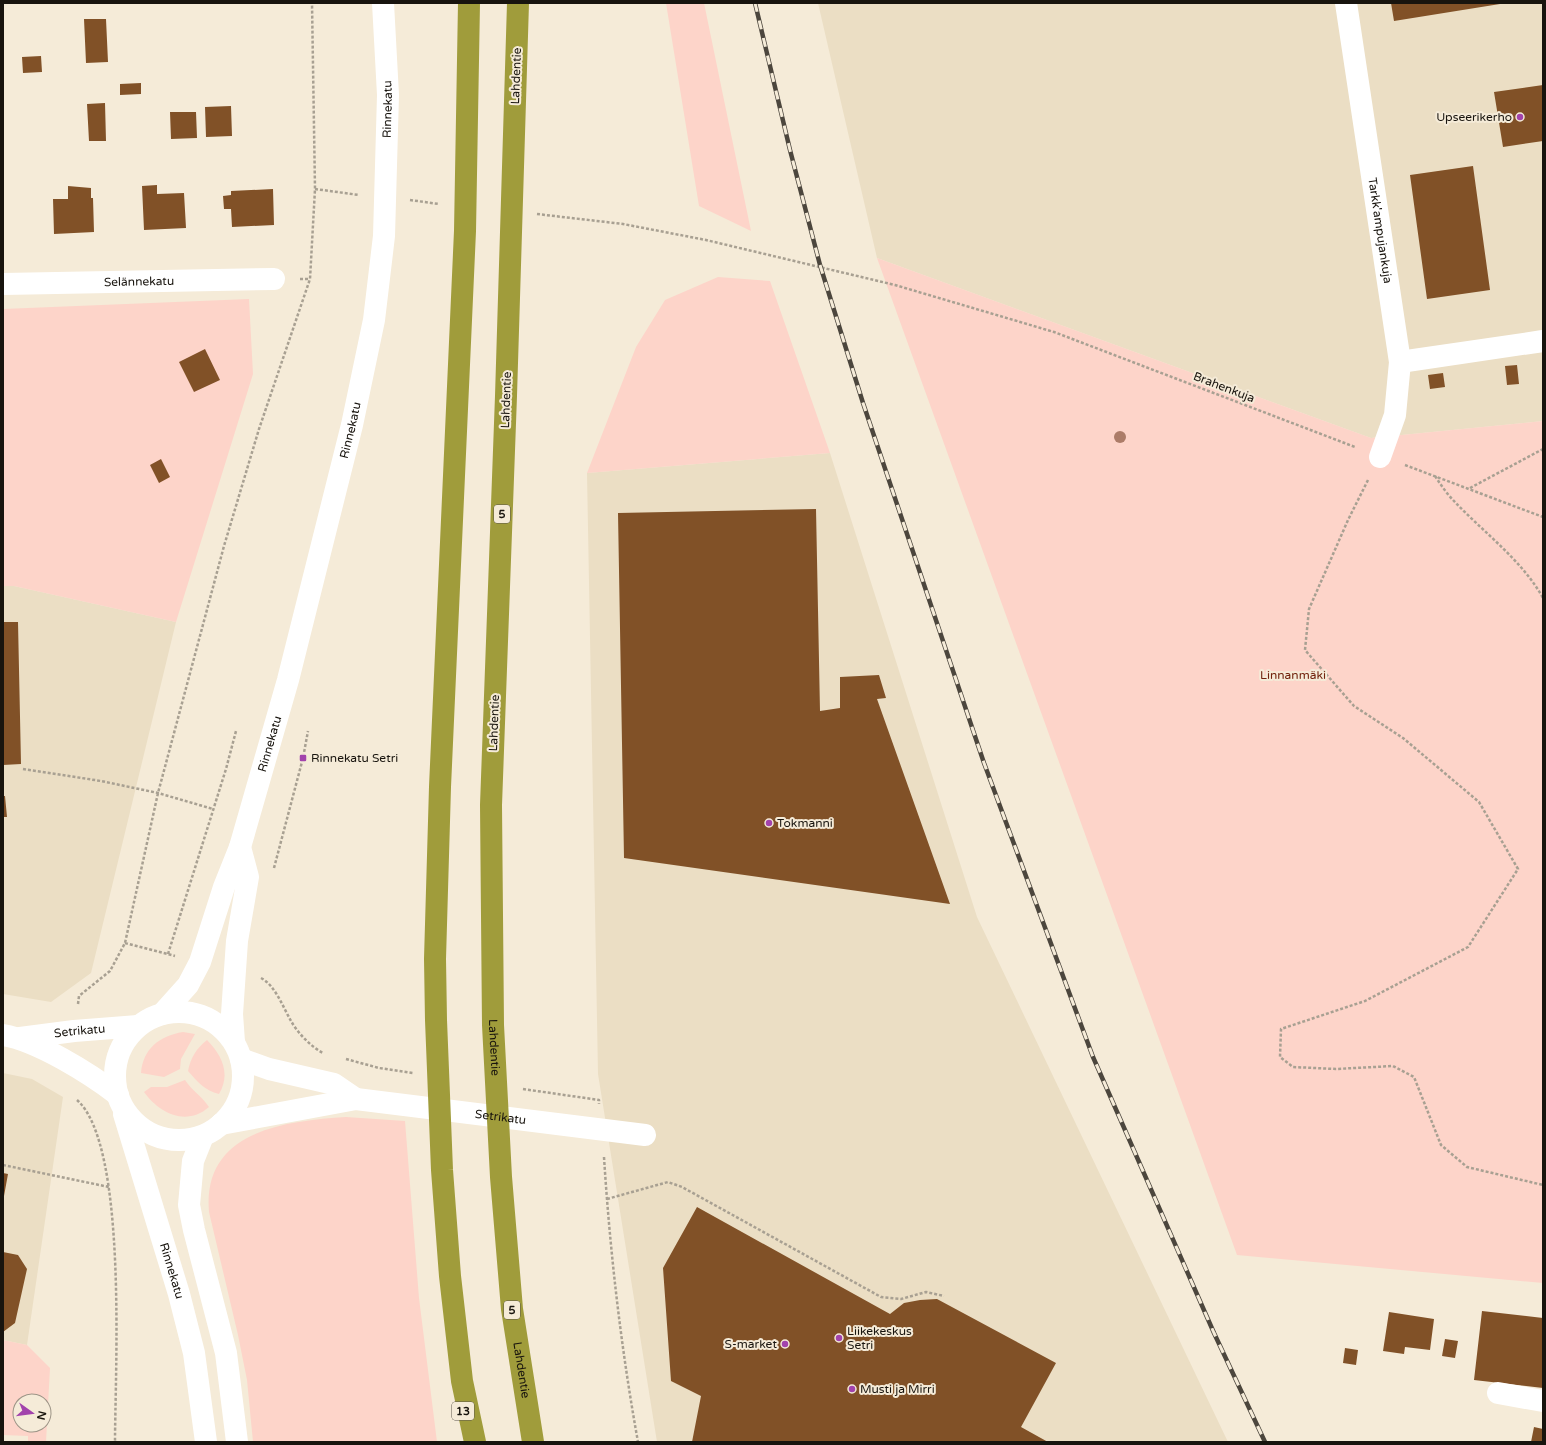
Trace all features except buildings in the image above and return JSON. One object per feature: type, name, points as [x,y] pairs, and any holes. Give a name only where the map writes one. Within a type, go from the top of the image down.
[{"type":"highway","points":[[469,3],[465,231],[440,787],[435,959],[442,1170],[450,1276],[462,1381],[475,1442]]},
{"type":"highway","name":"Lahdentie","points":[[518,3],[507,388],[491,805],[493,1025],[501,1176],[512,1309],[533,1442]]},
{"type":"highway","name":"13","points":[[462,1381],[463,1442]]},
{"type":"street","name":"Rinnekatu","points":[[162,1014],[188,985],[200,962],[224,887],[240,847],[288,680],[352,425],[374,320],[384,236],[387,110],[383,3]]},
{"type":"street","name":"Tarkk'ampujankuja","points":[[1346,3],[1400,362],[1395,415],[1380,457]]},
{"type":"street","name":"Selännekatu","points":[[3,284],[274,279]]},
{"type":"street","points":[[1400,362],[1543,341]]},
{"type":"street","points":[[238,1051],[224,1029],[206,1017],[195,1013],[178,1011],[150,1018],[138,1026],[128,1037],[120,1050],[115,1072],[119,1099],[130,1117],[141,1128],[155,1136],[171,1140],[187,1140],[203,1136],[222,1124],[233,1111],[241,1095],[244,1077],[232,1014],[237,941],[248,877],[240,847]]},
{"type":"street","name":"Setrikatu","points":[[12,1036],[138,1026]]},
{"type":"street","name":"Setrikatu","points":[[12,1036],[97,1079],[119,1099]]},
{"type":"street","name":"Setrikatu","points":[[238,1051],[269,1069],[334,1084],[356,1099]]},
{"type":"street","name":"Rinnekatu","points":[[119,1099],[175,1279],[192,1346],[206,1442]]},
{"type":"street","name":"Setrikatu","points":[[222,1124],[356,1099],[645,1135]]},
{"type":"street","points":[[203,1136],[193,1161],[189,1205],[194,1230],[226,1353],[237,1442]]},
{"type":"street","points":[[1498,1393],[1543,1401]]},
{"type":"path","points":[[77,1008],[79,996],[110,971],[124,943],[158,793],[226,539],[259,429],[310,279],[315,189],[312,3]]},
{"type":"path","points":[[315,189],[338,192]]},
{"type":"path","name":"Brahenkuja","points":[[623,224],[706,240],[895,285],[1054,332],[1380,457],[1469,488],[1543,517]]},
{"type":"path","points":[[1469,488],[1543,449]]},
{"type":"path","points":[[1380,457],[1348,520],[1308,609],[1305,650],[1354,706],[1404,738],[1478,802],[1518,869],[1468,947],[1365,1000],[1281,1029],[1280,1057],[1294,1068],[1336,1069],[1393,1066],[1414,1077],[1441,1145],[1467,1167],[1543,1185]]},
{"type":"path","points":[[1434,476],[1453,500],[1480,525],[1535,583],[1543,598]]},
{"type":"path","points":[[273,870],[303,758],[308,730]]},
{"type":"path","points":[[168,954],[236,731]]},
{"type":"path","points":[[23,769],[102,781],[158,793],[213,809]]},
{"type":"path","points":[[124,943],[182,958]]},
{"type":"path","points":[[263,972],[263,979]]},
{"type":"path","points":[[74,1097],[83,1106],[96,1131],[109,1187],[116,1261],[115,1442]]},
{"type":"path","points":[[3,1165],[109,1187]]},
{"type":"path","points":[[607,1199],[668,1182],[682,1187],[881,1297],[901,1298],[926,1292],[944,1296]]},
{"type":"shaded area","points":[[818,3],[1543,3],[1543,421],[1371,438],[877,258]]},
{"type":"shaded area","points":[[830,453],[977,917],[1228,1442],[657,1442],[598,1074],[587,473]]},
{"type":"shaded area","points":[[3,586],[14,586],[176,622],[91,973],[51,1002],[3,994]]},
{"type":"shaded area","points":[[3,1073],[32,1079],[63,1097],[27,1345],[3,1340]]},
{"type":"green space","points":[[666,3],[704,3],[751,231],[699,206]]},
{"type":"green space","name":"Linnanmäki","points":[[877,258],[1371,438],[1543,421],[1543,1283],[1237,1255]]},
{"type":"green space","points":[[718,277],[770,281],[830,453],[587,473],[636,347],[665,300]]},
{"type":"green space","points":[[249,299],[253,374],[176,622],[14,586],[3,586],[3,309]]},
{"type":"green space","points":[[183,1032],[195,1034],[181,1059],[180,1069],[164,1077],[141,1073],[145,1057],[154,1045],[160,1040]]},
{"type":"green space","points":[[207,1040],[221,1058],[223,1065],[223,1087],[219,1094],[205,1088],[188,1071],[194,1054]]},
{"type":"green space","points":[[185,1080],[209,1107],[200,1113],[182,1117],[174,1115],[157,1106],[144,1092],[151,1087],[167,1087]]},
{"type":"green space","points":[[346,1117],[405,1121],[419,1298],[437,1442],[253,1442],[247,1380],[209,1212],[210,1185],[219,1164],[233,1147],[252,1136],[274,1127],[297,1122]]},
{"type":"green space","points":[[3,1340],[27,1345],[50,1368],[49,1393],[12,1393],[12,1433],[46,1433],[46,1442],[28,1442],[28,1436],[3,1435]]},
{"type":"railway","points":[[755,3],[790,150],[820,265],[863,403],[984,763],[1093,1057],[1214,1333],[1265,1442]]},
{"type":"place","name":"Upseerikerho","points":[[1520,117]]},
{"type":"place","name":"Rinnekatu Setri","points":[[303,758]]},
{"type":"place","name":"Tokmanni","points":[[769,823]]},
{"type":"place","name":"Liikekeskus Setri","points":[[839,1338]]},
{"type":"place","name":"S-market","points":[[785,1344]]},
{"type":"place","name":"Musti ja Mirri","points":[[852,1389]]}]
